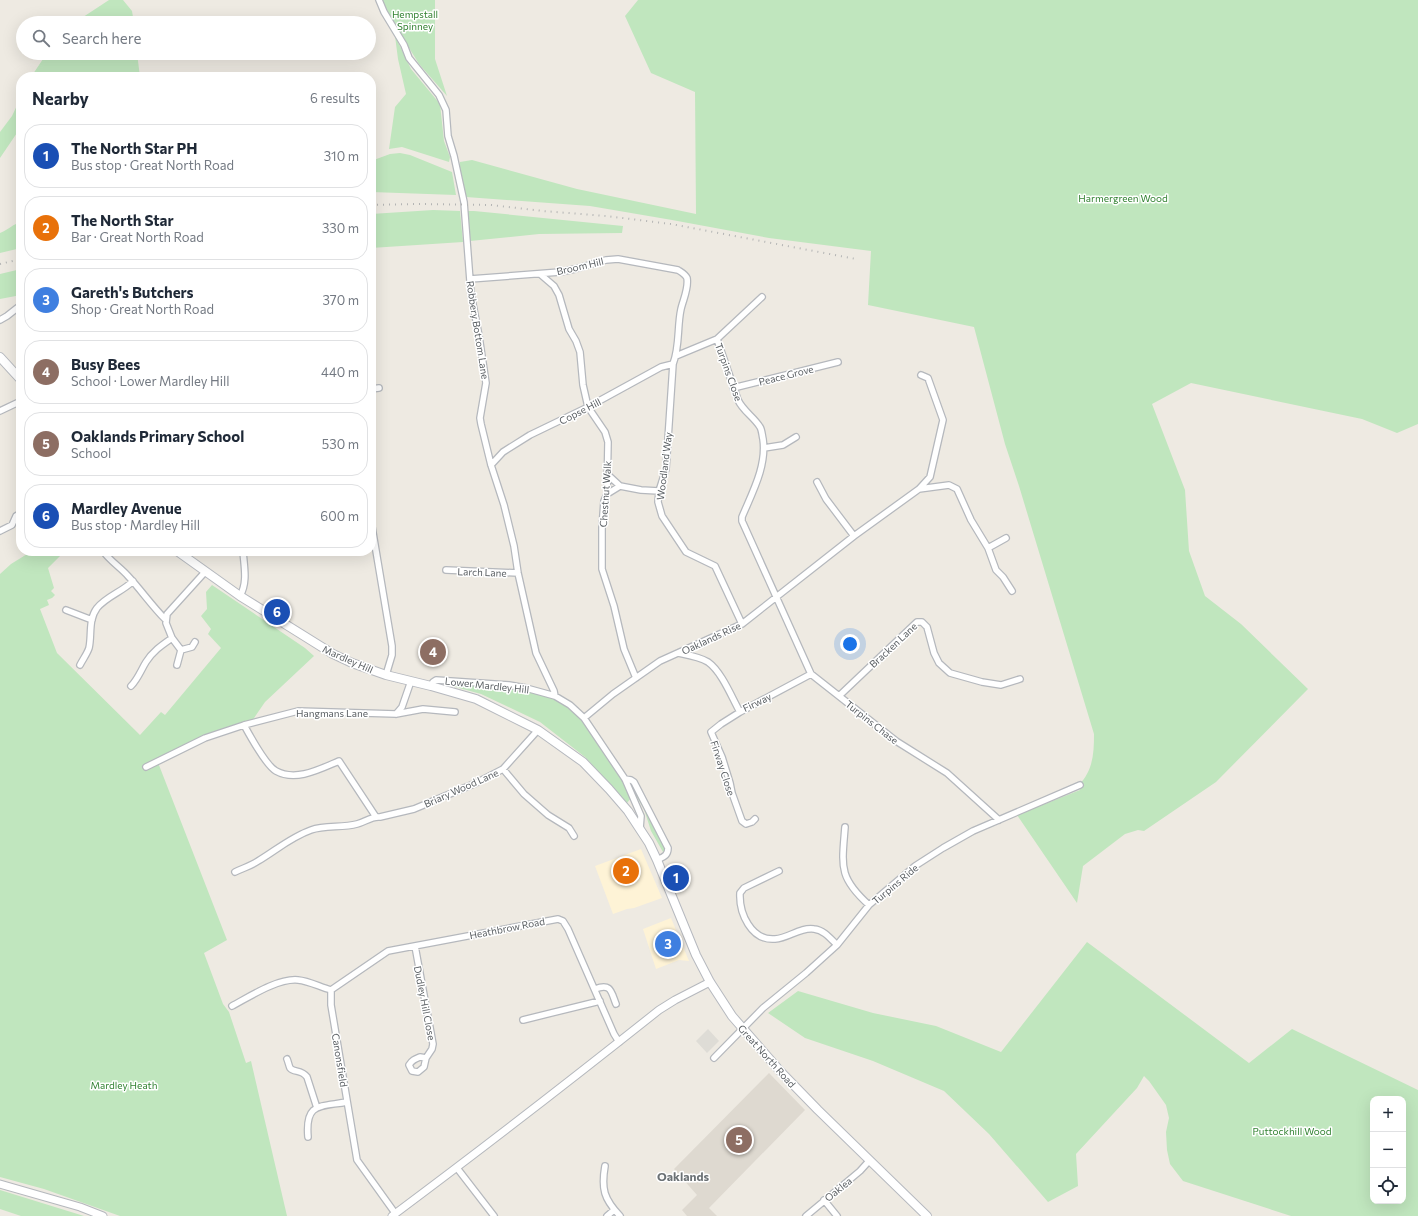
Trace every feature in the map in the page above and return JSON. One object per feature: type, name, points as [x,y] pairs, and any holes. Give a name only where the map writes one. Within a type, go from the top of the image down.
[{"type":"main road","points":[[0,357],[16,375]]},
{"type":"main road","name":"Mardley Hill","points":[[184,556],[240,596],[334,654],[352,663],[386,675],[476,699],[538,730]]},
{"type":"main road","name":"Great North Road","points":[[538,730],[583,762],[610,789],[628,811],[657,860],[696,955],[710,982],[742,1029],[818,1110],[927,1216]]},
{"type":"street","name":"Robbery Bottom Lane","points":[[379,0],[384,12],[404,45],[409,58],[414,66],[440,95],[446,110],[448,136],[464,202],[471,294],[486,383],[480,418],[481,424],[511,534],[536,653],[555,696]]},
{"type":"street","name":"Broom Hill","points":[[470,279],[540,274],[575,269],[606,260],[618,259],[678,270],[683,273],[686,278]]},
{"type":"street","name":"Chestnut Walk","points":[[540,274],[556,289],[569,329],[580,352],[583,385],[588,407],[605,432],[608,442],[607,494],[604,501],[602,528],[602,569],[614,606],[624,649],[636,678]]},
{"type":"street","name":"Woodland Way","points":[[686,278],[686,291],[680,310],[676,356],[673,364],[666,469],[659,491],[658,502],[662,516],[686,552],[715,566],[742,624]]},
{"type":"street","points":[[717,339],[762,297]]},
{"type":"street","points":[[0,320],[16,310]]},
{"type":"street","name":"Turpins Close","points":[[676,356],[717,339],[733,388],[741,407],[761,428],[764,448],[757,481],[742,516],[744,527],[776,598]]},
{"type":"street","name":"Peace Grove","points":[[733,388],[838,362]]},
{"type":"street","name":"Copse Hill","points":[[491,465],[503,452],[530,435],[588,407],[661,367],[673,364]]},
{"type":"street","points":[[919,489],[930,477],[943,420],[928,378],[921,375]]},
{"type":"street","points":[[0,411],[16,403]]},
{"type":"street","points":[[764,448],[782,444],[796,438]]},
{"type":"street","points":[[607,474],[620,486],[640,490],[659,491]]},
{"type":"street","points":[[817,482],[826,499],[854,536]]},
{"type":"street","name":"Oaklands Rise","points":[[584,718],[613,694],[660,662],[742,624],[854,536],[919,489],[949,485],[957,490],[971,520],[988,548],[996,570],[1003,577],[1012,591]]},
{"type":"street","points":[[607,494],[620,486]]},
{"type":"street","points":[[0,532],[12,525],[16,516]]},
{"type":"street","points":[[988,548],[1006,538]]},
{"type":"street","points":[[376,551],[392,646],[392,655],[386,675]]},
{"type":"street","points":[[108,556],[165,619],[172,638],[181,650]]},
{"type":"street","points":[[240,596],[244,590],[245,581],[243,556]]},
{"type":"street","name":"Larch Lane","points":[[446,570],[518,573]]},
{"type":"street","points":[[165,619],[167,614],[205,572]]},
{"type":"street","points":[[80,665],[89,648],[92,620],[98,608],[102,603],[133,582]]},
{"type":"street","name":"Turpins Chase","points":[[776,598],[811,674],[862,716],[896,741],[947,773],[999,820]]},
{"type":"street","points":[[66,610],[92,620]]},
{"type":"street","name":"Bracken Lane","points":[[839,696],[917,622],[922,622],[927,627],[934,653],[939,663],[950,673],[982,682],[1000,685],[1020,679]]},
{"type":"street","points":[[131,686],[156,649],[172,638]]},
{"type":"street","points":[[181,650],[192,647],[195,642]]},
{"type":"street","points":[[177,665],[181,650]]},
{"type":"street","name":"Firway","points":[[678,653],[695,657],[708,663],[722,680],[740,712],[811,674]]},
{"type":"street","name":"Lower Mardley Hill","points":[[431,686],[434,680],[509,685],[542,691],[555,696],[570,705],[584,718],[624,779],[642,819],[640,829]]},
{"type":"street","points":[[396,714],[402,707],[411,682]]},
{"type":"street","name":"Hangmans Lane","points":[[146,766],[205,738],[244,725],[298,712],[396,714],[423,709],[455,712]]},
{"type":"street","name":"Firway Close","points":[[740,712],[711,732],[722,757],[742,821],[746,824],[755,819]]},
{"type":"street","points":[[244,725],[258,750],[275,771],[296,775],[313,772],[339,761],[376,817]]},
{"type":"street","name":"Briary Wood Lane","points":[[235,872],[256,862],[297,836],[306,832],[319,828],[358,824],[376,817],[380,818],[414,809],[476,783],[503,769],[538,730]]},
{"type":"street","points":[[503,769],[524,794],[548,815],[570,828],[574,836]]},
{"type":"street","name":"Lower Mardley Hill","points":[[624,779],[634,782],[668,848],[666,855],[657,860]]},
{"type":"street","name":"Turpins Ride","points":[[714,1058],[763,1008],[806,973],[837,945],[869,905],[915,866],[973,831],[1042,803],[1080,785]]},
{"type":"street","points":[[628,811],[635,804]]},
{"type":"street","points":[[845,827],[843,858],[844,871],[854,891],[869,905]]},
{"type":"street","points":[[779,871],[744,888],[740,893],[742,911],[749,925],[756,933],[765,938],[776,939],[799,931],[815,929],[823,932],[837,945]]},
{"type":"street","name":"Heathbrow Road","points":[[415,946],[558,919],[563,921],[619,1042]]},
{"type":"street","points":[[232,1006],[269,987],[281,982],[292,980],[299,980],[331,990],[388,951],[415,946]]},
{"type":"street","name":"Dudley Hill Close","points":[[415,946],[433,1044],[432,1049],[426,1058]]},
{"type":"street","points":[[393,1215],[574,1078],[659,1010],[710,982]]},
{"type":"street","points":[[595,989],[604,986],[608,987],[612,992],[616,1004]]},
{"type":"street","name":"Canonsfield","points":[[331,990],[331,1005],[357,1160],[393,1215]]},
{"type":"street","points":[[523,1020],[600,1001]]},
{"type":"street","points":[[287,1059],[290,1068],[294,1071],[304,1073],[307,1077],[317,1108]]},
{"type":"street","points":[[308,1137],[308,1120],[312,1110],[347,1102]]},
{"type":"street","name":"Oaklea","points":[[806,1216],[860,1171],[869,1161]]},
{"type":"street","points":[[606,1166],[603,1182],[604,1193],[614,1210],[620,1216]]},
{"type":"street","points":[[457,1168],[494,1216]]},
{"type":"street","points":[[0,1184],[80,1207],[103,1216]]},
{"type":"street","points":[[824,1200],[837,1216]]},
{"type":"street","points":[[607,1216],[614,1210]]},
{"type":"shaded area","points":[[641,849],[662,898],[613,914],[595,866]]},
{"type":"shaded area","points":[[671,918],[689,961],[679,960],[656,969],[643,929]]},
{"type":"shaded area","points":[[708,1029],[719,1041],[707,1053],[696,1041]]},
{"type":"shaded area","points":[[769,1073],[805,1110],[709,1208],[717,1216],[687,1216],[682,1210],[697,1195],[674,1169]]},
{"type":"green space","points":[[109,0],[123,0],[132,11],[133,16],[85,16]]},
{"type":"green space","name":"Hempstall Spinney","points":[[382,0],[435,0],[435,59],[447,96],[419,64],[385,9]]},
{"type":"green space","name":"Harmergreen Wood","points":[[638,0],[1418,0],[1418,424],[1397,433],[1362,419],[1191,383],[1152,404],[1185,490],[1189,551],[1205,596],[1241,624],[1308,689],[1216,782],[1144,831],[1138,830],[1125,834],[1083,866],[1077,903],[1017,815],[1080,790],[1079,785],[1087,774],[1092,761],[1094,734],[1005,444],[974,327],[868,305],[871,251],[769,238],[590,206],[466,197],[459,168],[460,162],[472,160],[577,189],[696,214],[695,92],[651,73],[625,16]]},
{"type":"green space","points":[[395,36],[411,69],[440,104],[444,141],[450,157],[449,162],[402,147],[389,149],[395,107],[406,94],[398,59]]},
{"type":"green space","points":[[42,60],[138,60],[139,72],[34,72]]},
{"type":"green space","points":[[16,108],[16,134],[0,158],[0,132],[12,116]]},
{"type":"green space","points":[[400,153],[410,155],[452,172],[456,195],[376,192],[376,159],[390,154]]},
{"type":"green space","points":[[433,210],[460,211],[463,242],[376,248],[376,214]]},
{"type":"green space","points":[[467,211],[623,226],[622,233],[539,234],[470,241]]},
{"type":"green space","points":[[15,224],[16,249],[0,253],[0,233]]},
{"type":"green space","points":[[16,270],[16,296],[0,299],[0,274]]},
{"type":"green space","name":"Mardley Heath","points":[[24,556],[60,556],[48,568],[54,588],[51,591],[55,595],[47,600],[49,605],[40,609],[57,653],[140,735],[161,712],[165,715],[221,648],[208,634],[211,629],[201,616],[207,609],[206,592],[212,585],[305,648],[314,656],[265,702],[252,721],[188,743],[157,760],[227,940],[204,953],[223,1004],[229,1012],[246,1063],[251,1061],[287,1216],[120,1216],[44,1189],[0,1177],[0,574],[11,564]]},
{"type":"green space","points":[[440,682],[527,691],[544,695],[570,708],[575,712],[591,733],[618,773],[631,798],[627,803],[585,757],[540,722],[481,694]]},
{"type":"green space","points":[[634,788],[665,849],[664,852],[651,831],[644,809],[632,789]]},
{"type":"green space","name":"Puttockhill Wood","points":[[1087,942],[1249,1063],[1292,1029],[1418,1090],[1418,1216],[1291,1216],[1183,1181],[1170,1164],[1167,1150],[1166,1132],[1169,1118],[1166,1105],[1144,1076],[1137,1088],[1076,1154],[1078,1186],[1048,1202],[989,1134],[944,1091],[873,1061],[805,1038],[768,1013],[798,991],[873,1013],[936,1026],[1001,1052]]},
{"type":"green space","points":[[0,1190],[84,1216],[21,1216],[0,1209]]},
{"type":"railway","points":[[376,205],[491,205],[606,216],[671,224],[856,259]]},
{"type":"railway","points":[[0,264],[16,260]]},
{"type":"place","name":"Mardley Avenue","points":[[277,612]]},
{"type":"place","name":"Busy Bees","points":[[433,652]]},
{"type":"place","name":"The North Star","points":[[626,871]]},
{"type":"place","name":"The North Star PH","points":[[676,878]]},
{"type":"place","name":"Gareth's Butchers","points":[[668,944]]},
{"type":"place","name":"Oaklands Primary School","points":[[739,1140]]},
{"type":"district","name":"Oaklands","points":[[683,1176]]}]
